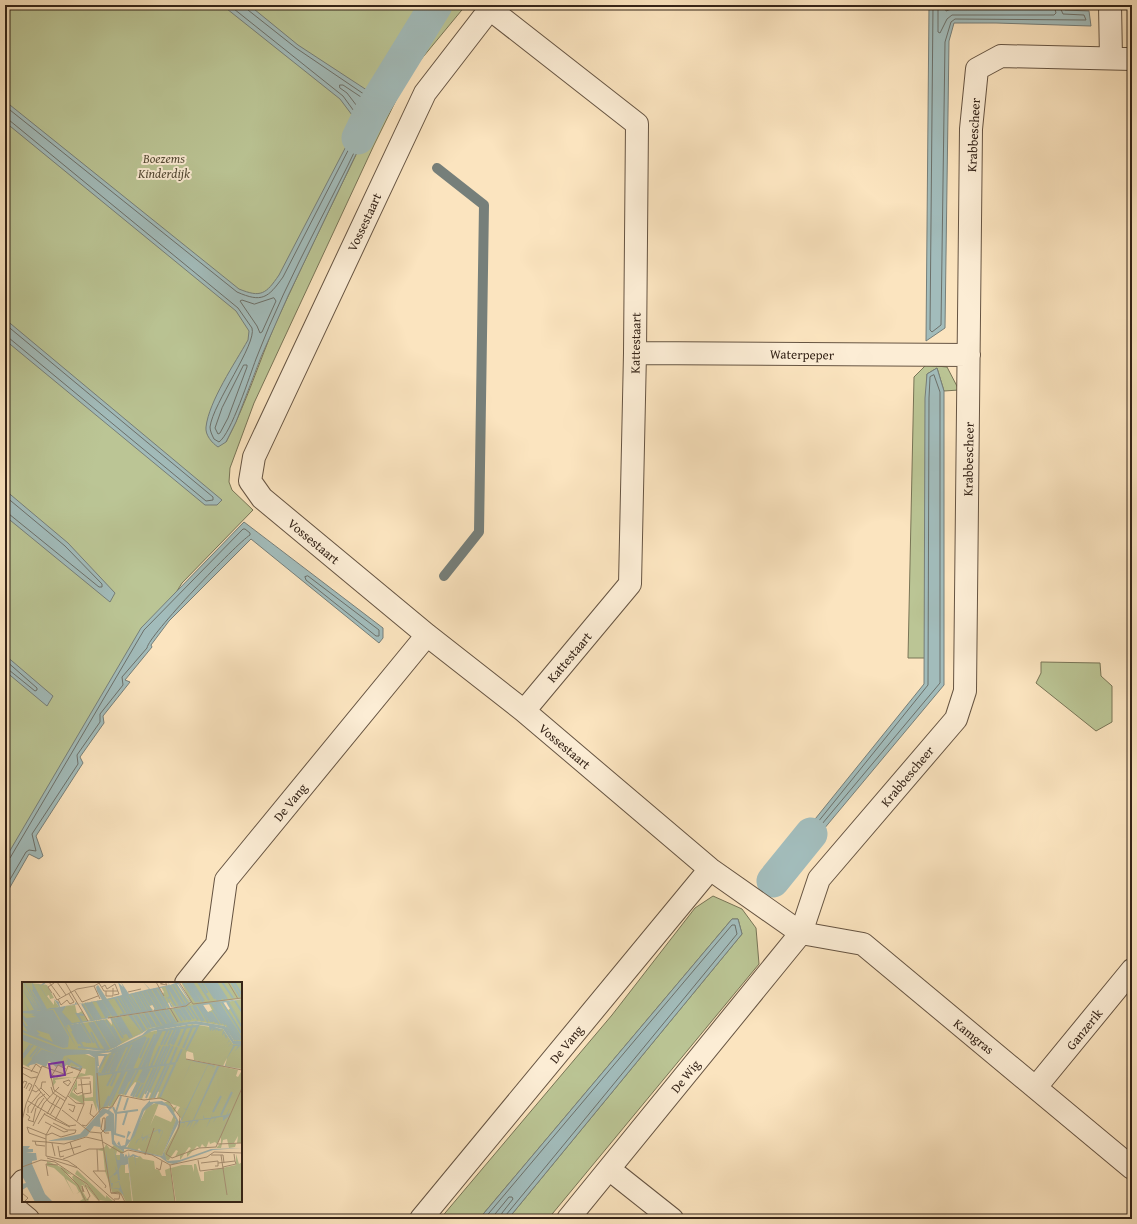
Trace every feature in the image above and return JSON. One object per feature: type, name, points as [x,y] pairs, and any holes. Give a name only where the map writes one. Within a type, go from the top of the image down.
[{"type":"street","points":[[1110,5],[1122,58]]},
{"type":"street","name":"Kattestaart","points":[[491,7],[636,124],[635,353],[630,584],[524,711]]},
{"type":"street","name":"Vossestaart","points":[[491,7],[425,93],[254,457],[250,481],[262,498],[427,635],[524,711],[710,869],[801,933]]},
{"type":"street","name":"Krabbescheer","points":[[801,933],[820,879],[956,719],[965,692],[971,129],[977,69],[1001,56],[1122,58]]},
{"type":"street","name":"Waterpeper","points":[[635,353],[969,355]]},
{"type":"street","name":"De Vang","points":[[187,982],[218,944],[226,880],[427,635]]},
{"type":"street","name":"De Vang","points":[[422,1219],[710,869]]},
{"type":"street","name":"Kamgras","points":[[801,933],[863,944],[1132,1168]]},
{"type":"street","name":"De Wig","points":[[568,1219],[801,933]]},
{"type":"street","name":"Ganzerik","points":[[1036,1088],[1132,970]]},
{"type":"street","points":[[609,1169],[672,1219]]},
{"type":"street","points":[[22,1181],[6,1200],[28,1219]]},
{"type":"green space","name":"Boezems Kinderdijk","points":[[5,5],[434,5],[393,65],[399,70],[446,5],[466,5],[409,74],[374,145],[254,403],[230,468],[229,482],[232,490],[253,510],[182,583],[5,868]],"holes":[[[376,96],[382,101],[276,322],[246,398],[226,442],[249,351]]]},
{"type":"green space","points":[[926,365],[947,367],[959,390],[944,391],[937,368],[927,374],[925,658],[908,658],[914,377]]},
{"type":"green space","points":[[1041,662],[1100,663],[1101,676],[1112,686],[1112,722],[1096,731],[1036,683],[1041,673]]},
{"type":"green space","points":[[713,896],[742,909],[756,928],[759,964],[548,1219],[508,1219],[742,934],[738,919],[732,919],[479,1219],[440,1219],[612,1015],[695,908]]},
{"type":"water","points":[[222,5],[249,5],[298,45],[382,100],[288,296],[261,357],[236,422],[226,442],[218,447],[211,441],[206,430],[208,417],[223,382],[248,340],[249,331],[236,311],[5,122],[5,101],[239,289],[258,294],[266,290],[279,275],[353,133],[355,119],[340,99]]},
{"type":"water","points":[[431,5],[446,5],[399,70],[388,62]]},
{"type":"water","points":[[929,5],[1062,5],[1065,10],[1089,11],[1091,26],[954,23],[949,41],[945,328],[926,341]]},
{"type":"water","points":[[5,319],[222,500],[217,505],[205,505],[5,340]]},
{"type":"water","points":[[937,368],[944,391],[944,685],[788,872],[778,865],[924,684],[925,398],[927,374]]},
{"type":"water","points":[[5,490],[68,543],[115,593],[110,602],[5,516]]},
{"type":"water","points":[[244,522],[383,628],[383,638],[379,643],[251,539],[169,621],[151,645],[152,647],[125,680],[130,682],[103,716],[104,723],[80,757],[83,763],[36,836],[43,856],[39,859],[29,854],[5,896],[5,859],[141,628]]},
{"type":"water","points":[[5,655],[53,696],[47,706],[5,671]]},
{"type":"water","points":[[732,919],[738,919],[742,934],[508,1219],[479,1219]]},
{"type":"waterway","points":[[358,138],[371,111],[436,5]]},
{"type":"waterway","points":[[437,168],[484,205],[479,532],[444,576]]},
{"type":"waterway","points":[[773,881],[811,834]]}]
